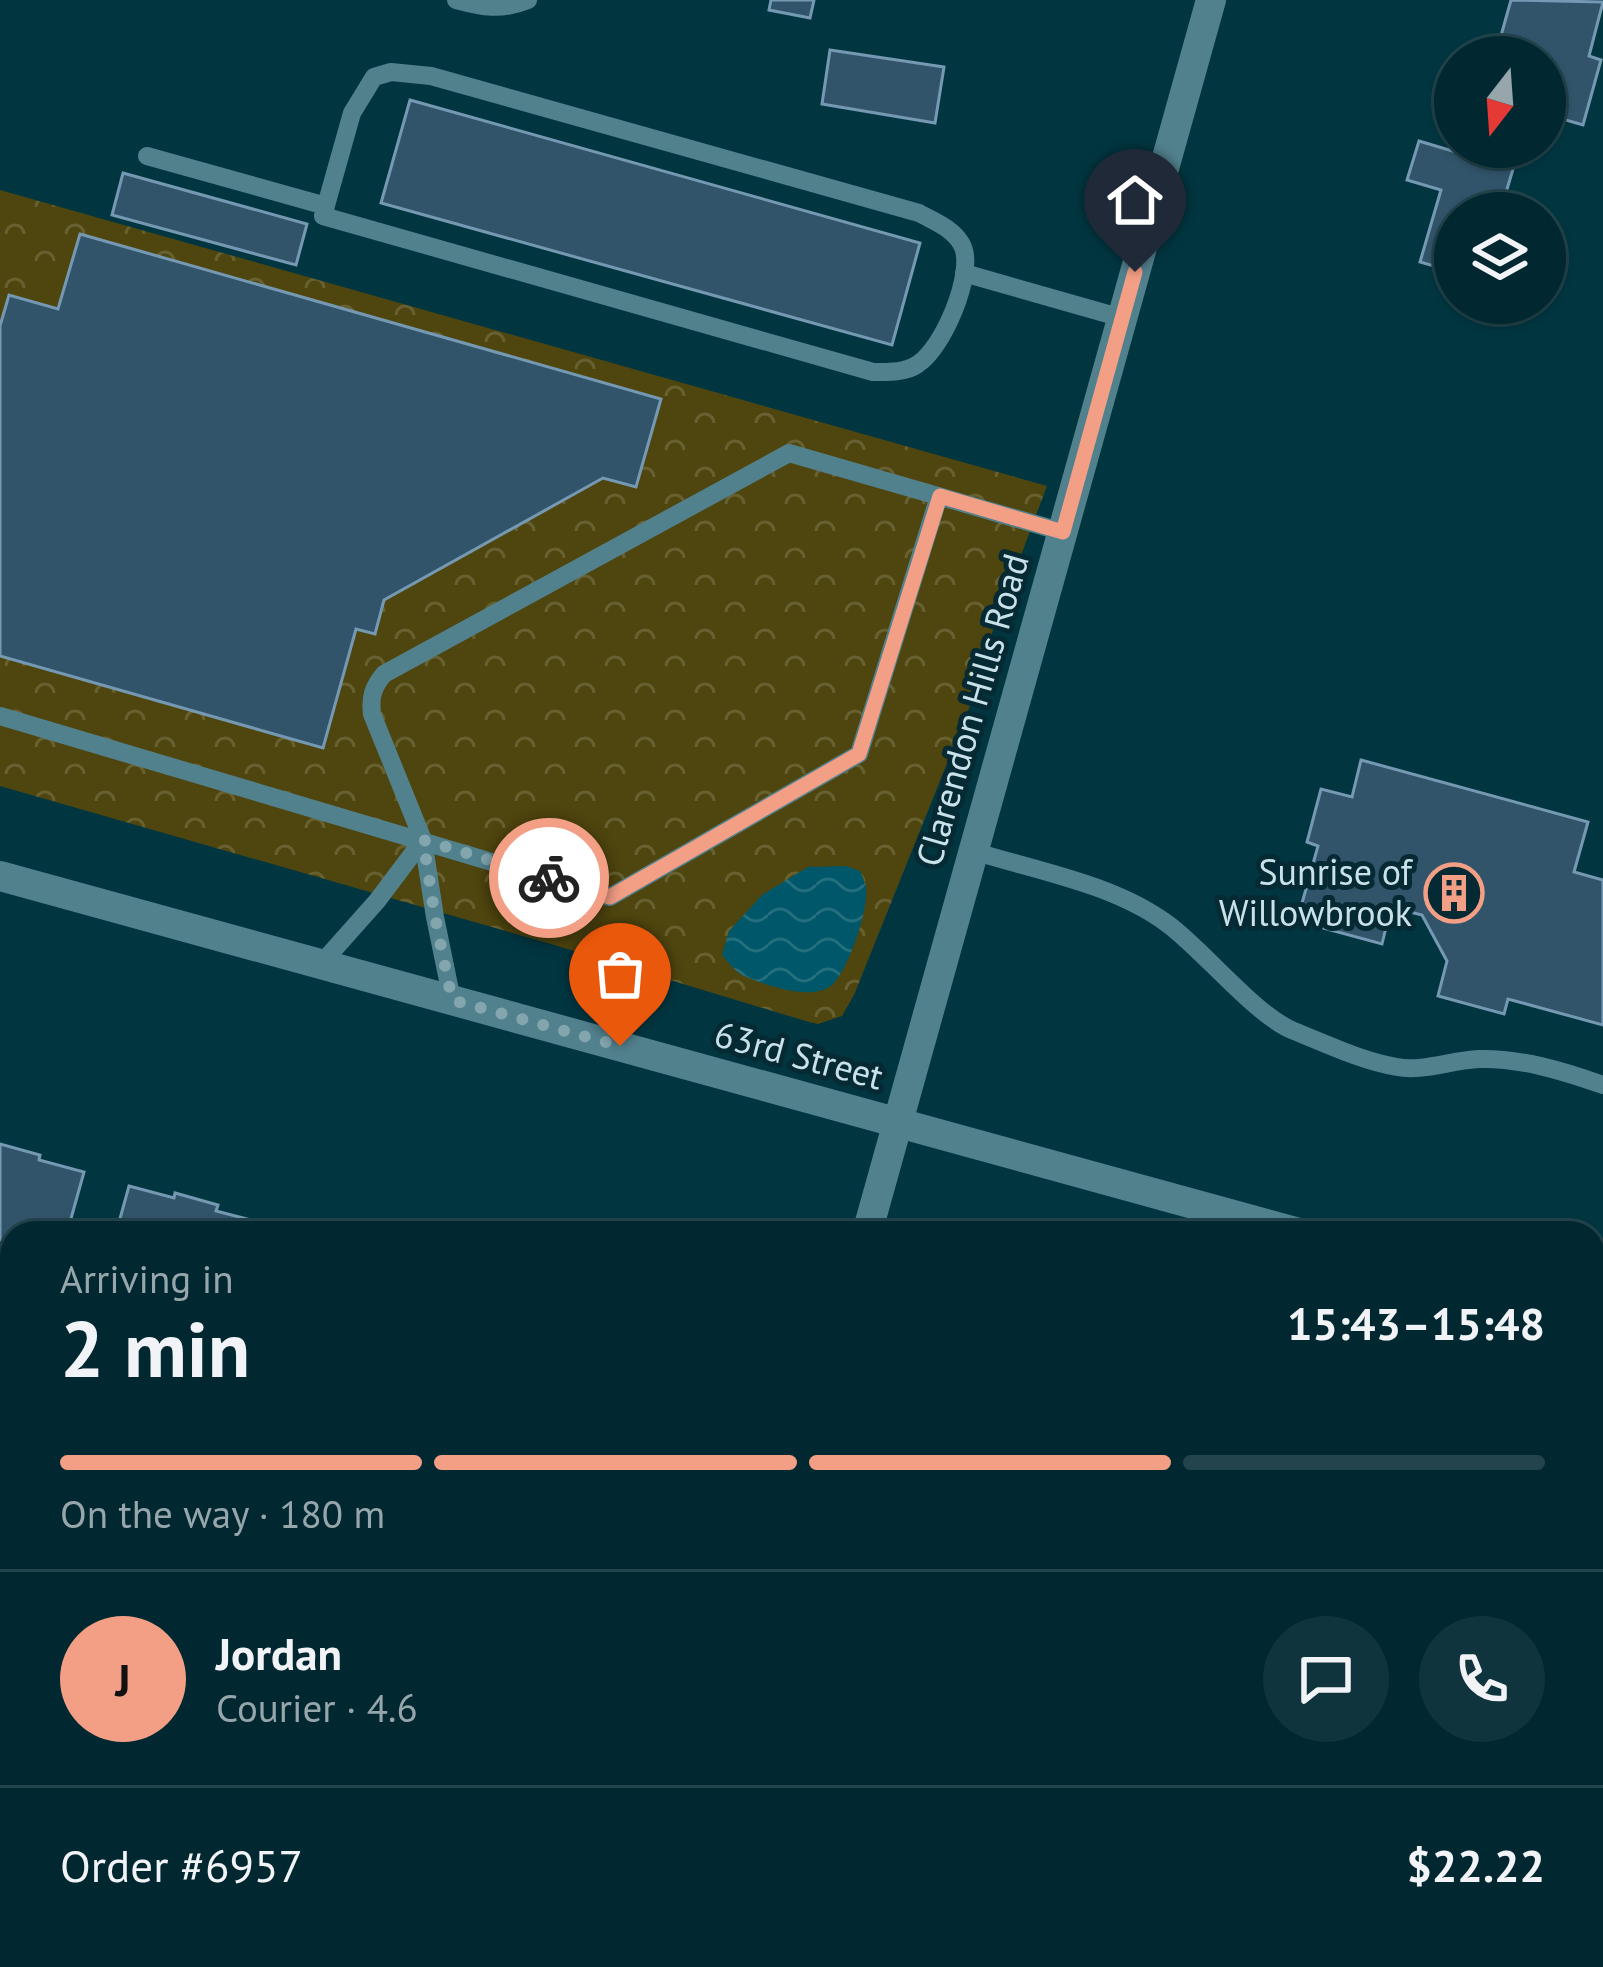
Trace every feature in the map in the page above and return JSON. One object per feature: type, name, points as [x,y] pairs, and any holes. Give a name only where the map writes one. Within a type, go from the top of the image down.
[{"type":"street","name":"Clarendon Hills Road","points":[[870,1221],[1210,0]]},
{"type":"street","name":"63rd Street","points":[[0,876],[1255,1221]]},
{"type":"lane","points":[[456,0],[490,9],[528,0]]},
{"type":"lane","points":[[407,72],[919,213],[957,237],[965,252],[964,273],[936,347],[917,365],[896,372],[873,372],[323,216],[352,113],[363,92],[374,77],[407,72]]},
{"type":"lane","points":[[147,156],[326,206]]},
{"type":"lane","points":[[964,273],[1122,318]]},
{"type":"lane","points":[[452,1000],[423,840],[372,714],[370,698],[384,674],[789,453],[1063,532]]},
{"type":"lane","points":[[0,716],[610,897],[859,754],[940,496]]},
{"type":"lane","points":[[321,964],[423,840]]},
{"type":"lane","points":[[973,851],[1140,905],[1192,943],[1286,1028],[1364,1057],[1400,1068],[1477,1059],[1519,1061],[1603,1085]]},
{"type":"green space","points":[[0,190],[1047,486],[968,711],[842,1016],[809,1022],[0,786]]},
{"type":"water","points":[[846,866],[860,871],[866,898],[851,954],[832,985],[813,992],[775,987],[742,975],[722,955],[729,931],[762,895],[808,867]]},
{"type":"building","points":[[771,0],[814,0],[810,18],[769,10]]},
{"type":"building","points":[[1511,0],[1603,2],[1589,56],[1601,60],[1583,125],[1566,120],[1566,36],[1501,36]]},
{"type":"building","points":[[830,50],[944,67],[935,123],[822,104]]},
{"type":"building","points":[[410,100],[920,243],[892,345],[381,203]]},
{"type":"building","points":[[1419,141],[1434,145],[1434,168],[1513,169],[1506,192],[1440,192],[1407,180]]},
{"type":"building","points":[[123,173],[307,224],[296,265],[112,215]]},
{"type":"building","points":[[1434,214],[1434,266],[1420,262]]},
{"type":"building","points":[[80,234],[661,399],[636,487],[603,478],[384,600],[375,634],[356,629],[323,748],[0,656],[0,326],[9,295],[58,309]]},
{"type":"building","name":"Sunrise of Willowbrook","points":[[1361,760],[1588,822],[1574,872],[1603,880],[1603,1025],[1508,999],[1504,1014],[1438,996],[1447,961],[1422,915],[1391,907],[1382,944],[1297,921],[1318,846],[1307,842],[1321,789],[1352,797]]},
{"type":"building","points":[[0,1144],[84,1172],[70,1221],[0,1221]]},
{"type":"building","points":[[129,1186],[174,1198],[175,1193],[254,1221],[119,1221]]},
{"type":"way so far","points":[[549,878],[423,840],[452,1000],[620,1046]]},
{"type":"place","name":"Sunrise of Willowbrook","points":[[1454,893]]},
{"type":"route","points":[[549,878],[610,897],[859,754],[940,496],[1063,532],[1135,272]]}]
